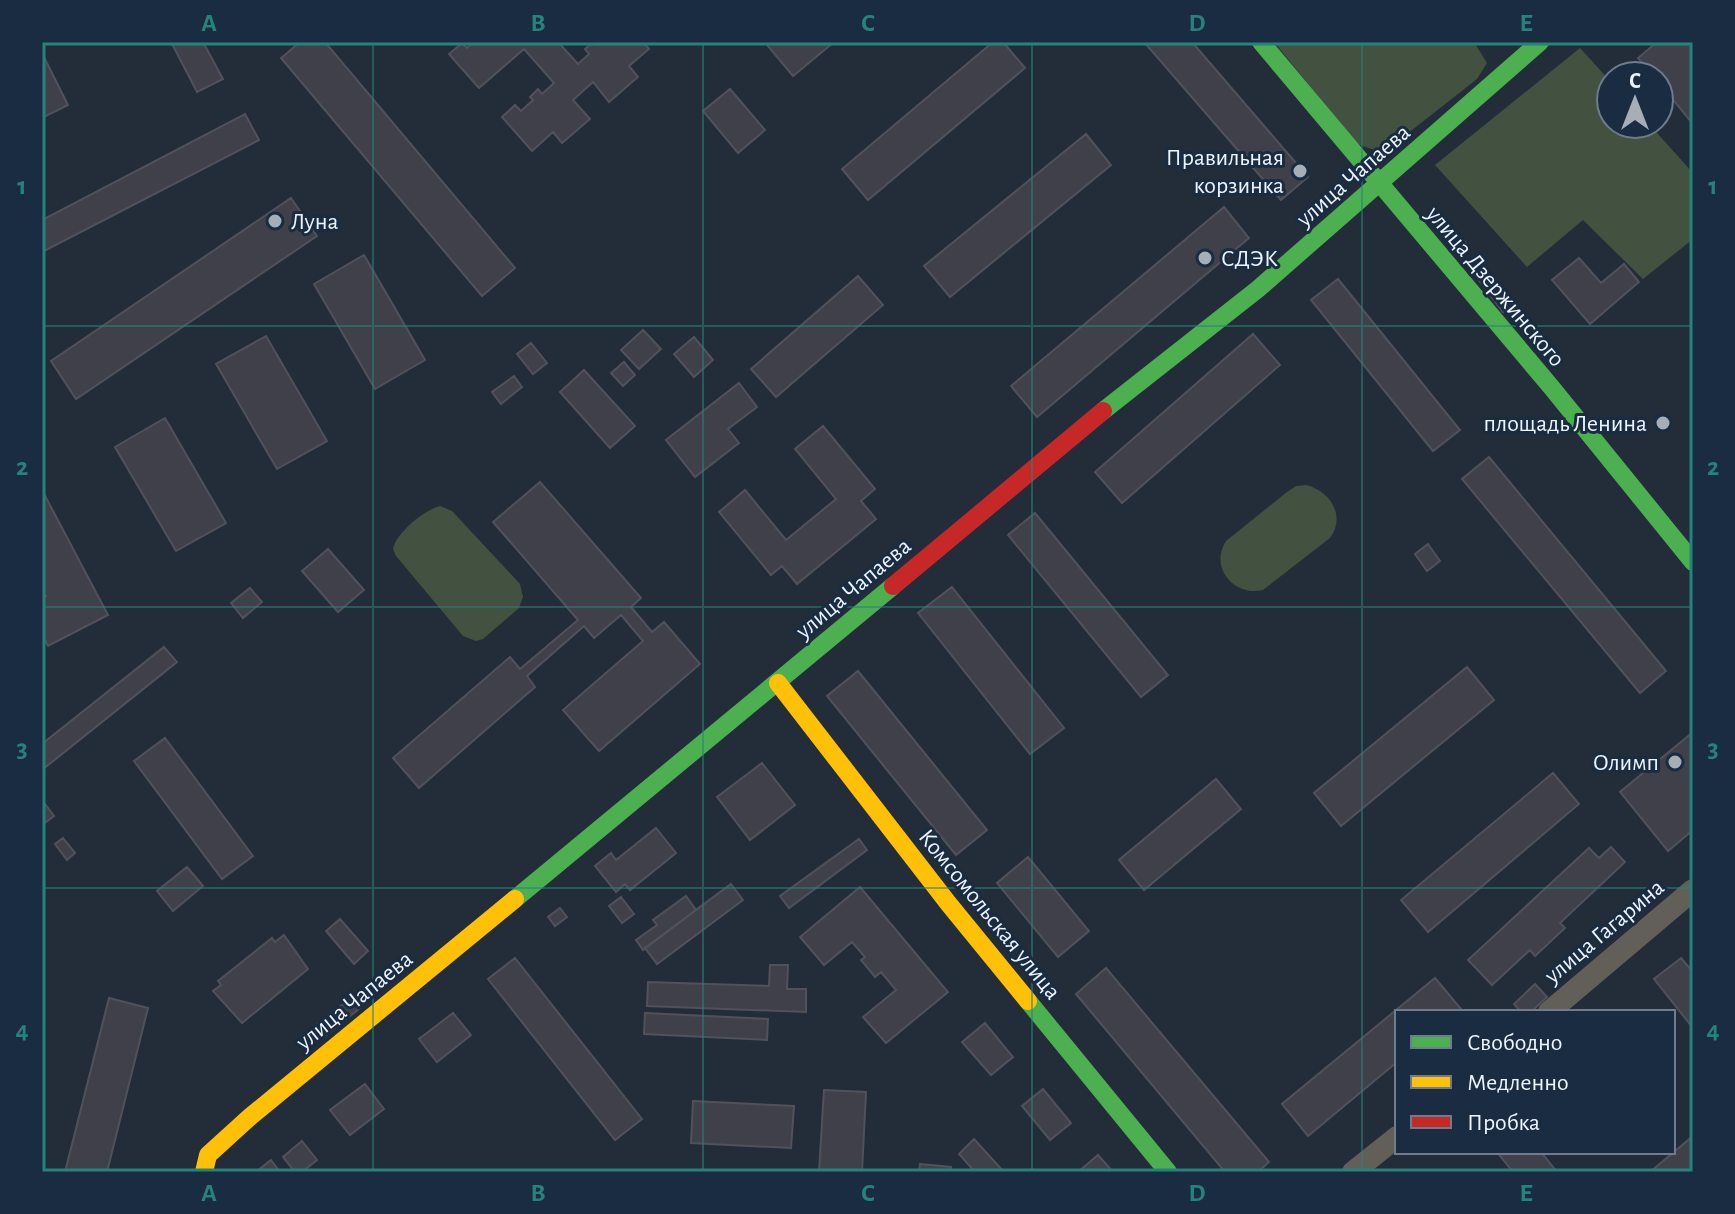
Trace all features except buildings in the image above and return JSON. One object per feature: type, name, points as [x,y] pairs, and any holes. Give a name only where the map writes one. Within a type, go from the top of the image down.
[{"type":"street","name":"улица Дзержинского","points":[[1261,42],[1552,388],[1693,562]]},
{"type":"street","name":"улица Чапаева","points":[[204,1172],[208,1155],[251,1116],[778,683],[1044,458],[1258,289],[1540,42]]},
{"type":"street","name":"Комсомольская улица","points":[[778,683],[948,903],[1168,1172]]},
{"type":"street","name":"улица Гагарина","points":[[1551,1010],[1693,890]]},
{"type":"street","points":[[1353,1172],[1395,1139]]},
{"type":"green space","points":[[1274,42],[1474,42],[1487,63],[1477,79],[1393,145],[1374,150],[1357,144]]},
{"type":"green space","points":[[1580,48],[1595,64],[1595,140],[1663,140],[1693,173],[1693,239],[1643,279],[1583,220],[1527,267],[1435,165]]},
{"type":"green space","points":[[1306,485],[1323,493],[1333,506],[1337,522],[1330,538],[1263,590],[1252,591],[1234,584],[1227,578],[1221,561],[1226,541],[1287,492],[1296,486]]},
{"type":"green space","points":[[440,506],[452,511],[520,584],[523,597],[519,608],[483,639],[476,641],[463,636],[393,549],[399,536],[412,523]]},
{"type":"traffic: fast","points":[[1261,42],[1552,388],[1693,562]]},
{"type":"traffic: fast","points":[[1103,411],[1258,289],[1540,42]]},
{"type":"traffic: fast","points":[[515,899],[893,586]]},
{"type":"traffic: fast","points":[[1028,1001],[1168,1172]]},
{"type":"traffic: slow","points":[[778,683],[1028,1001]]},
{"type":"traffic: slow","points":[[204,1172],[208,1155],[251,1116],[515,899]]},
{"type":"traffic: jam","points":[[893,586],[1103,411]]},
{"type":"place","name":"Правильная корзинка","points":[[1300,171]]},
{"type":"place","name":"Луна","points":[[275,221]]},
{"type":"place","name":"СДЭК","points":[[1205,258]]},
{"type":"place","name":"площадь Ленина","points":[[1663,423]]},
{"type":"place","name":"Олимп","points":[[1675,762]]}]
